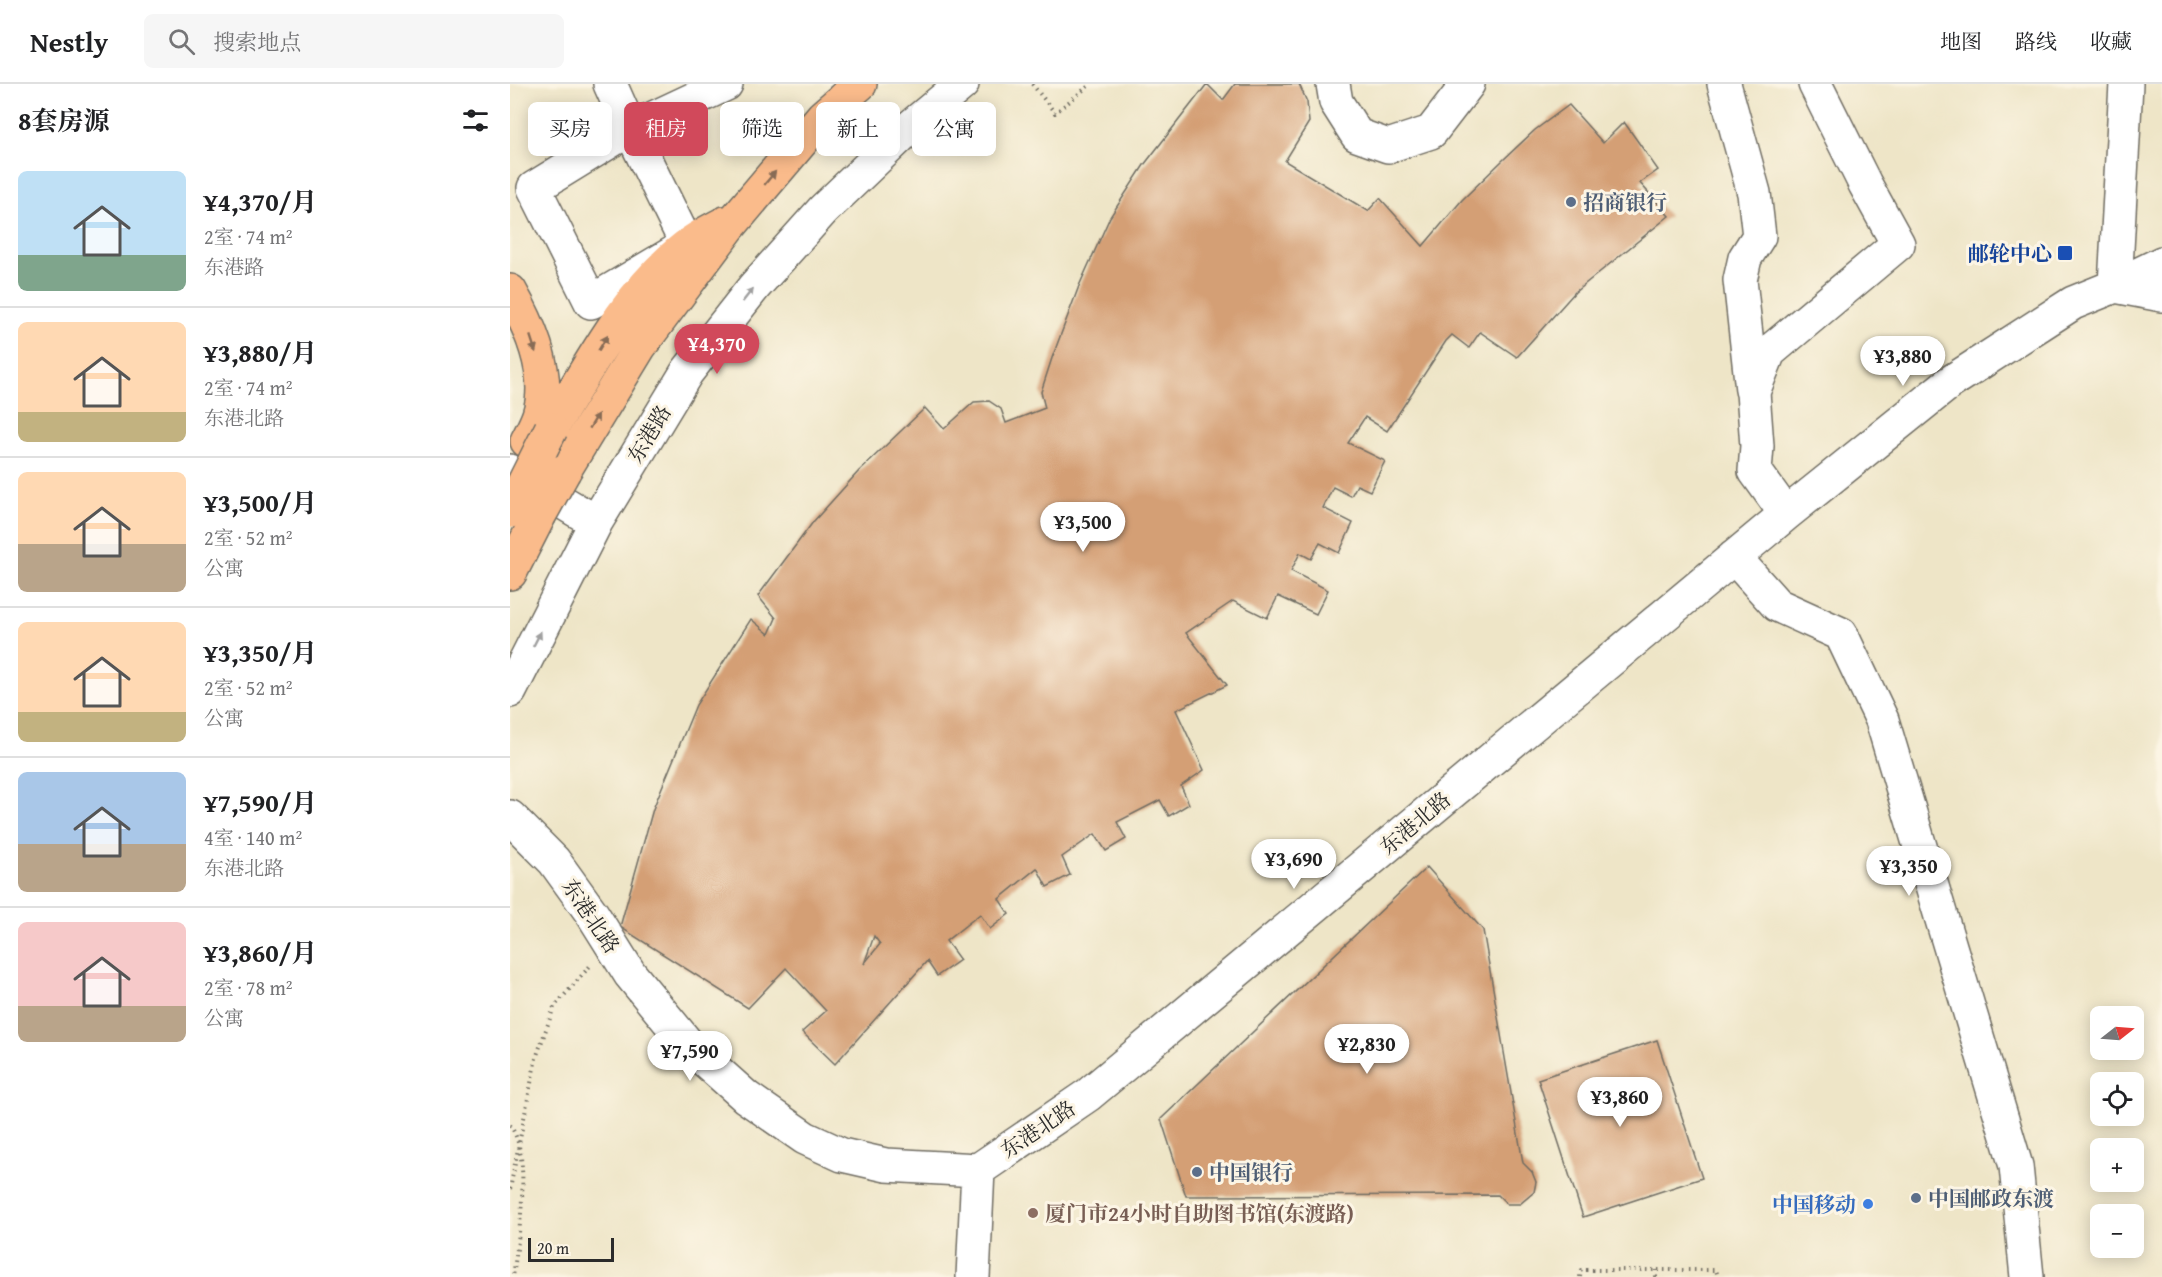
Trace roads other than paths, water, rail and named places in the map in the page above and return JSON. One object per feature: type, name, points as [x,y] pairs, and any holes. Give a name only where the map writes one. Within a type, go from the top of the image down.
[{"type":"main road","points":[[525,514],[564,471],[640,346],[740,213],[824,116],[860,84]]},
{"type":"main road","points":[[510,573],[551,429],[611,330],[646,283],[687,245],[740,213]]},
{"type":"main road","points":[[510,291],[524,315],[543,373],[543,393],[539,416],[514,465]]},
{"type":"street","points":[[610,84],[624,116]]},
{"type":"street","points":[[688,102],[726,84]]},
{"type":"street","name":"东港路","points":[[510,691],[596,522],[687,372],[754,287],[823,210],[909,128],[962,84]]},
{"type":"street","points":[[1333,84],[1336,102],[1357,135],[1389,146],[1431,132],[1468,84]]},
{"type":"street","points":[[1724,84],[1754,193],[1759,236],[1745,258],[1740,280],[1753,392],[1757,446],[1755,471],[1786,514]]},
{"type":"street","points":[[1753,392],[1769,352],[1898,244],[1864,184],[1815,84]]},
{"type":"street","points":[[2126,84],[2115,286],[2162,295]]},
{"type":"street","points":[[624,133],[534,188],[591,302],[687,245],[643,156]]},
{"type":"street","name":"东港北路","points":[[510,817],[554,861],[630,974],[691,1048],[746,1097],[805,1138],[843,1155],[886,1165],[978,1170],[1088,1095],[1734,557],[1949,383],[2073,303],[2162,263]]},
{"type":"street","points":[[514,465],[596,522]]},
{"type":"street","points":[[1734,557],[1777,605],[1841,634],[1882,720],[2016,1166],[2027,1277]]},
{"type":"street","name":"东港北路","points":[[973,1277],[978,1170]]},
{"type":"place","name":"招商银行","points":[[1571,202]]},
{"type":"place","name":"邮轮中心","points":[[2065,253]]},
{"type":"place","name":"中国银行","points":[[1197,1172]]},
{"type":"place","name":"中国邮政东渡","points":[[1916,1198]]},
{"type":"place","name":"中国移动","points":[[1868,1204]]},
{"type":"place","name":"厦门市24小时自助图书馆(东渡路)","points":[[1033,1213]]}]
